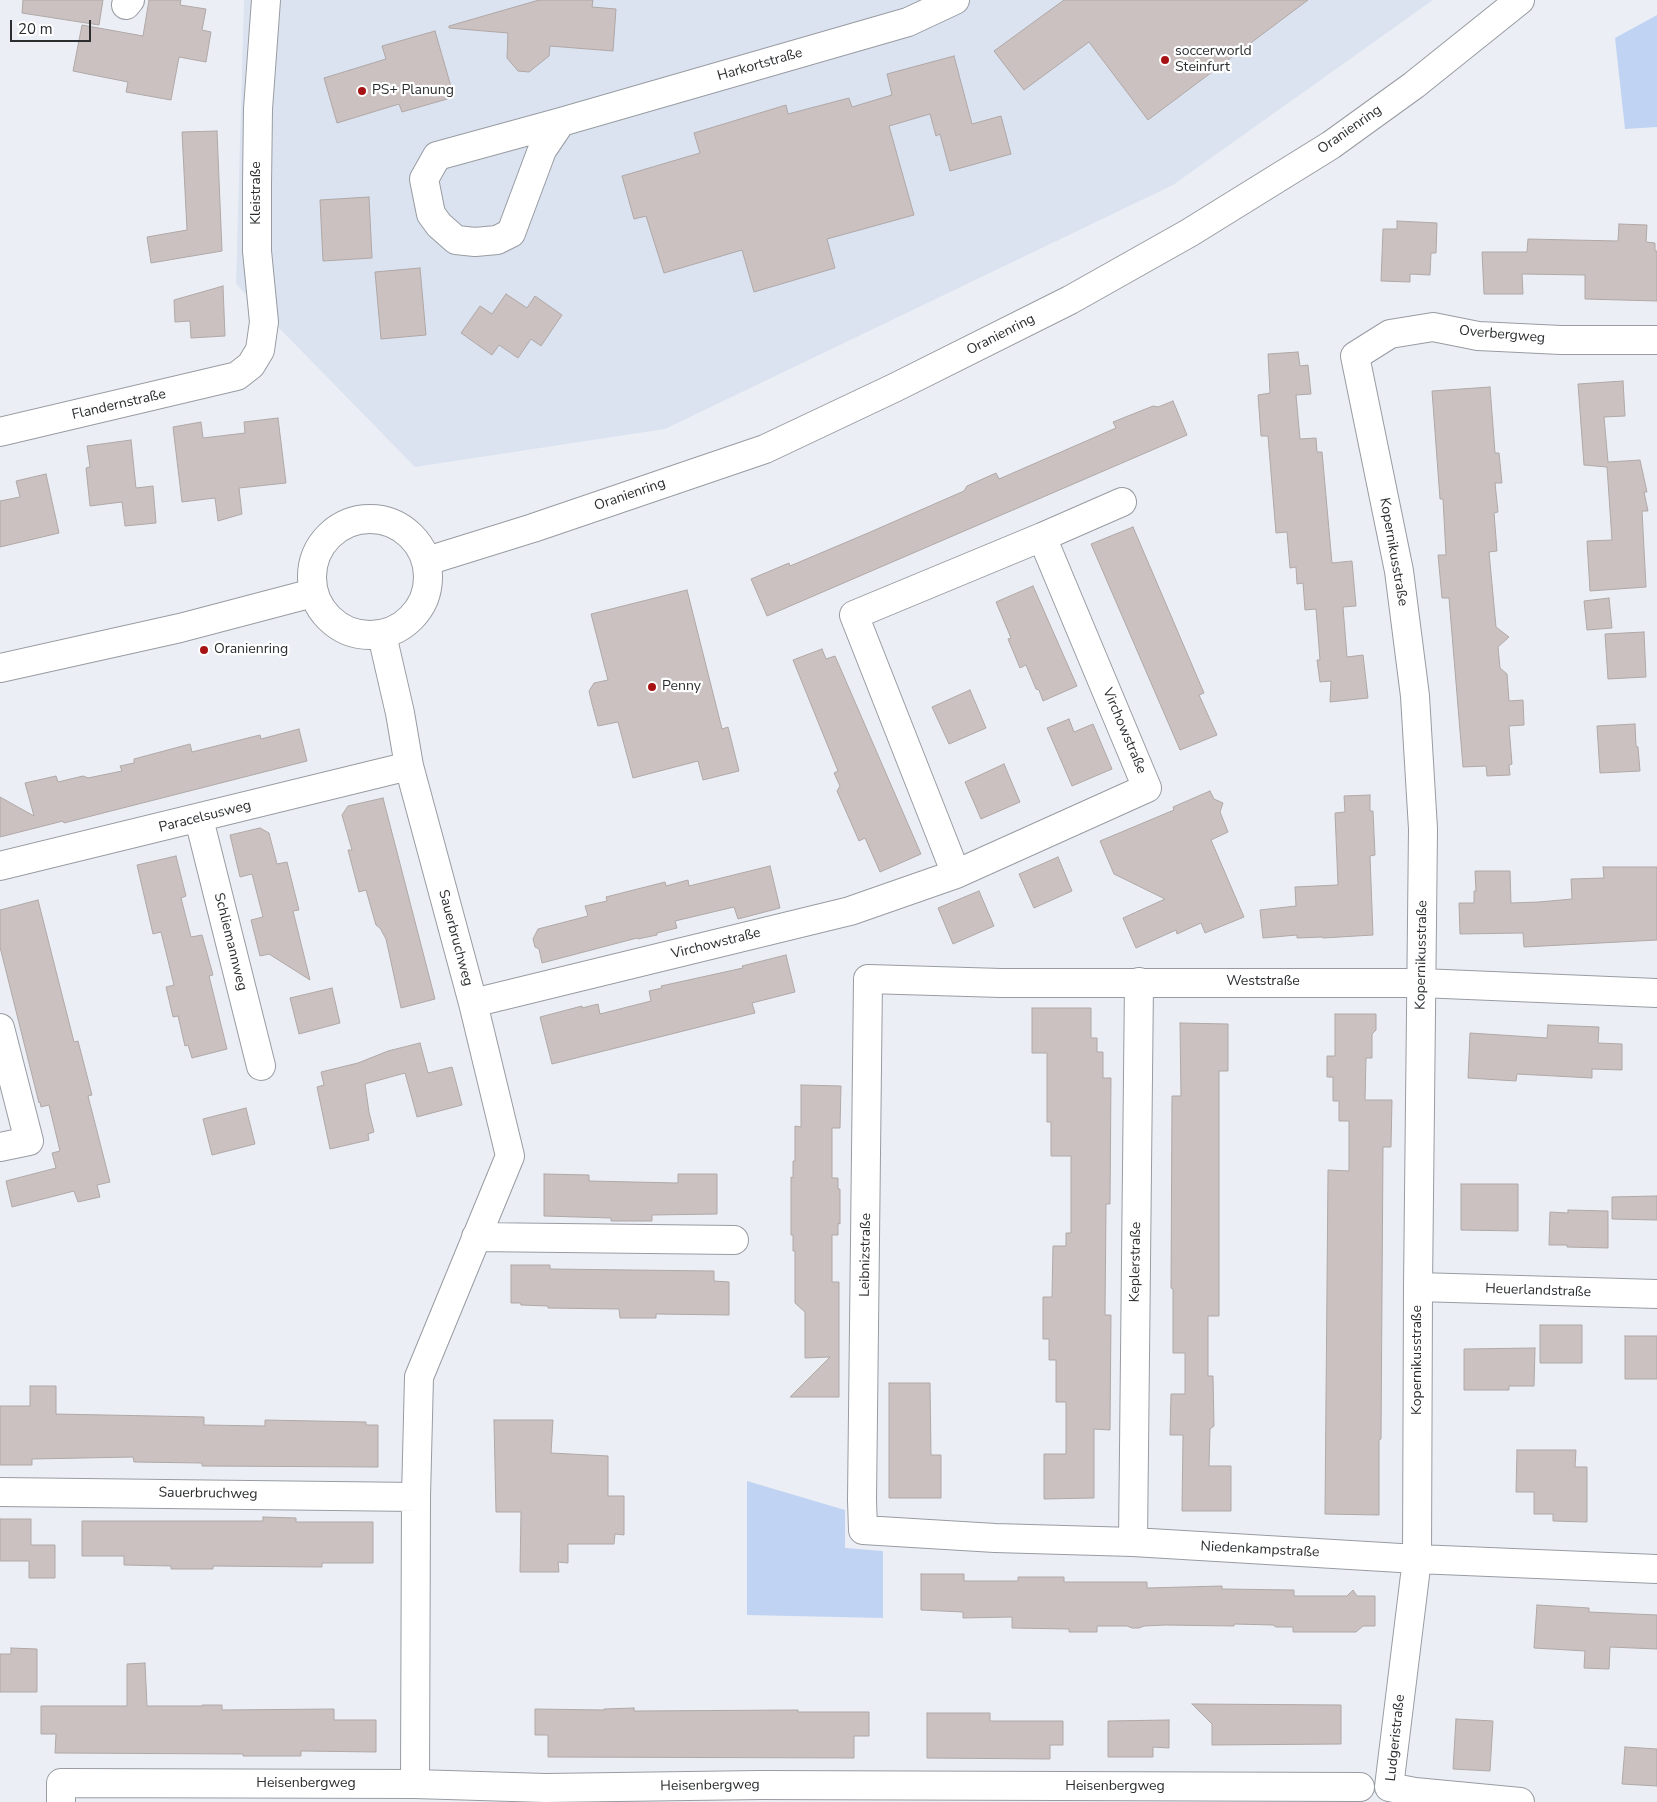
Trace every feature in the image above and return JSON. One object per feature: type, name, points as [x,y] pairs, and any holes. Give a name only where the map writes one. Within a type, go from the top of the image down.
[{"type":"street","name":"Kleistraße","points":[[237,376],[251,365],[260,350],[264,322],[257,251],[257,185],[258,109],[266,0]]},
{"type":"street","name":"Harkortstraße","points":[[561,122],[542,150],[511,233],[497,240],[475,242],[456,240],[430,214],[424,179],[437,156],[908,22],[956,0]]},
{"type":"street","name":"Oranienring","points":[[427,562],[765,449],[894,388],[1070,300],[1189,233],[1331,144],[1414,85],[1520,0]]},
{"type":"street","name":"Overbergweg","points":[[1356,356],[1390,334],[1433,326],[1478,336],[1561,340],[1657,340]]},
{"type":"street","name":"Kopernikusstraße","points":[[1356,356],[1399,571],[1415,696],[1423,829],[1417,1559]]},
{"type":"street","name":"Flandernstraße","points":[[0,432],[237,376]]},
{"type":"street","points":[[956,874],[854,615],[1122,502]]},
{"type":"street","points":[[368,518],[388,521],[406,530],[420,546],[427,562],[428,587],[420,608],[405,624],[382,635],[361,636],[340,628],[323,613],[313,592],[311,571],[317,550],[330,533],[348,523],[368,518]]},
{"type":"street","name":"Virchowstraße","points":[[473,1004],[850,911],[956,874],[1147,788],[1042,537]]},
{"type":"street","points":[[0,668],[180,628],[313,592]]},
{"type":"street","name":"Sauerbruchweg","points":[[382,635],[400,713],[409,766],[473,1004],[510,1156],[419,1377],[416,1497],[415,1784]]},
{"type":"street","name":"Paracelsusweg","points":[[0,866],[409,766]]},
{"type":"street","name":"Schliemannweg","points":[[199,818],[261,1066]]},
{"type":"street","name":"Weststraße","points":[[868,979],[1001,983],[1421,983],[1657,993]]},
{"type":"street","name":"Leibnizstraße","points":[[863,1530],[868,979]]},
{"type":"street","name":"Keplerstraße","points":[[1133,1542],[1139,982]]},
{"type":"street","points":[[0,1028],[29,1140],[0,1147]]},
{"type":"street","points":[[476,1237],[734,1240]]},
{"type":"street","name":"Heuerlandstraße","points":[[1418,1287],[1657,1294]]},
{"type":"street","name":"Sauerbruchweg","points":[[0,1492],[416,1497]]},
{"type":"street","name":"Niedenkampstraße","points":[[863,1530],[995,1538],[1133,1542],[1417,1559],[1657,1569]]},
{"type":"street","name":"Ludgeristraße","points":[[1417,1559],[1389,1788],[1520,1802]]},
{"type":"street","name":"Heisenbergweg","points":[[61,1792],[283,1793],[415,1784],[544,1795],[1021,1795],[1239,1794],[1360,1787]]},
{"type":"shaded area","points":[[244,0],[1433,0],[1173,185],[665,429],[415,467],[236,284]]},
{"type":"shaded area","points":[[1657,15],[1657,127],[1625,129],[1615,38]]},
{"type":"shaded area","points":[[747,1481],[845,1510],[845,1548],[883,1551],[883,1618],[747,1615]]},
{"type":"building","points":[[23,0],[103,0],[99,25],[22,13]]},
{"type":"building","points":[[149,0],[181,0],[180,5],[206,9],[202,30],[211,32],[206,62],[179,57],[171,100],[126,92],[128,82],[73,71],[82,25],[143,36]]},
{"type":"building","points":[[539,0],[593,0],[592,7],[616,9],[613,51],[550,46],[549,56],[529,72],[518,71],[507,58],[508,33],[449,28],[449,26]]},
{"type":"building","name":"soccerworld Steinfurt","points":[[1064,0],[1308,0],[1148,120],[1089,42],[1024,90],[994,51]]},
{"type":"building","points":[[435,31],[454,97],[402,112],[399,104],[337,123],[324,78],[386,59],[382,46]]},
{"type":"building","points":[[954,56],[972,124],[1001,116],[1011,154],[950,171],[940,134],[936,136],[930,114],[889,126],[914,215],[827,239],[835,268],[754,292],[742,250],[664,273],[646,216],[634,219],[622,176],[700,153],[694,133],[786,105],[788,114],[849,98],[852,107],[892,95],[887,74]]},
{"type":"building","points":[[217,131],[222,251],[151,263],[147,237],[187,230],[182,132]]},
{"type":"building","points":[[369,197],[372,258],[323,261],[320,200]]},
{"type":"building","points":[[1397,221],[1437,223],[1436,253],[1431,253],[1430,275],[1410,274],[1410,282],[1381,281],[1383,229],[1397,229]]},
{"type":"building","points":[[1619,224],[1647,225],[1646,242],[1655,243],[1655,251],[1657,251],[1657,301],[1585,299],[1585,275],[1522,274],[1523,294],[1484,294],[1482,252],[1527,252],[1528,239],[1618,241]]},
{"type":"building","points":[[420,268],[426,335],[381,339],[375,272]]},
{"type":"building","points":[[223,286],[225,336],[191,338],[190,321],[175,322],[174,300]]},
{"type":"building","points":[[506,294],[527,308],[535,296],[562,315],[541,346],[531,339],[518,358],[499,345],[492,355],[461,333],[480,306],[492,314]]},
{"type":"building","points":[[1298,352],[1300,366],[1308,365],[1311,394],[1296,395],[1300,439],[1316,438],[1317,452],[1322,452],[1332,563],[1352,561],[1356,606],[1343,607],[1347,657],[1363,655],[1368,698],[1330,702],[1331,681],[1320,682],[1317,660],[1320,660],[1316,609],[1305,610],[1303,583],[1297,584],[1296,567],[1290,568],[1287,532],[1276,533],[1268,436],[1261,436],[1258,395],[1270,393],[1268,354]]},
{"type":"building","points":[[1623,381],[1625,416],[1604,417],[1608,462],[1640,460],[1647,492],[1644,492],[1648,511],[1642,511],[1646,587],[1590,591],[1587,541],[1612,540],[1607,467],[1584,465],[1578,384]]},
{"type":"building","points":[[1490,387],[1495,453],[1499,453],[1502,483],[1495,483],[1498,512],[1494,513],[1497,551],[1489,552],[1496,627],[1509,637],[1498,647],[1500,668],[1507,674],[1509,701],[1523,700],[1524,725],[1509,726],[1512,764],[1509,765],[1510,775],[1487,776],[1486,766],[1463,767],[1449,598],[1442,598],[1438,555],[1446,555],[1443,499],[1440,499],[1432,391]]},
{"type":"building","points":[[1173,401],[1187,435],[767,616],[751,579],[789,563],[790,566],[868,533],[964,491],[967,486],[996,473],[999,479],[1116,428],[1113,422],[1153,406],[1158,407]]},
{"type":"building","points":[[278,418],[286,483],[239,488],[242,514],[218,521],[215,498],[182,502],[173,427],[201,422],[203,438],[245,433],[244,422]]},
{"type":"building","points":[[131,440],[136,488],[153,486],[156,523],[125,526],[122,502],[90,506],[86,468],[90,467],[87,446]]},
{"type":"building","points":[[46,474],[59,533],[0,547],[0,501],[20,497],[16,481]]},
{"type":"building","points":[[1133,527],[1204,693],[1199,695],[1217,735],[1180,750],[1091,544]]},
{"type":"building","points":[[1033,586],[1077,686],[1043,701],[1026,665],[1020,668],[1008,639],[1011,638],[996,602]]},
{"type":"building","name":"Penny","points":[[687,590],[722,729],[728,727],[739,771],[703,780],[698,761],[633,778],[618,722],[598,726],[592,704],[589,691],[594,683],[608,680],[591,614]]},
{"type":"building","points":[[1609,598],[1612,628],[1587,630],[1584,601]]},
{"type":"building","points":[[1644,632],[1646,677],[1608,679],[1605,634]]},
{"type":"building","points":[[822,649],[826,659],[835,656],[921,854],[880,872],[865,838],[859,841],[837,791],[840,786],[834,773],[838,771],[793,660]]},
{"type":"building","points":[[970,690],[986,728],[949,744],[932,707]]},
{"type":"building","points":[[1069,719],[1074,732],[1093,724],[1112,769],[1072,786],[1047,728]]},
{"type":"building","points":[[1635,724],[1640,771],[1600,773],[1597,726]]},
{"type":"building","points":[[299,729],[307,761],[64,823],[63,821],[0,837],[0,797],[34,816],[25,783],[56,776],[58,782],[83,776],[88,778],[122,771],[120,766],[134,763],[134,759],[190,744],[192,752],[260,735],[261,739]]},
{"type":"building","points":[[1004,764],[1020,802],[981,819],[965,782]]},
{"type":"building","points":[[1210,791],[1214,799],[1223,803],[1220,812],[1228,832],[1211,840],[1244,917],[1205,933],[1201,923],[1177,934],[1176,930],[1136,948],[1123,918],[1165,899],[1114,874],[1100,841],[1174,810],[1173,807]]},
{"type":"building","points":[[1370,795],[1370,811],[1373,811],[1375,855],[1370,856],[1373,935],[1297,938],[1297,935],[1263,938],[1260,910],[1296,906],[1295,887],[1338,885],[1335,813],[1345,812],[1344,796]]},
{"type":"building","points":[[383,798],[435,999],[401,1008],[386,939],[380,928],[376,925],[366,890],[359,892],[348,850],[352,850],[342,815],[348,806]]},
{"type":"building","points":[[260,828],[269,833],[277,864],[287,862],[299,910],[293,911],[310,980],[269,954],[260,956],[251,920],[263,917],[252,874],[240,877],[230,835]]},
{"type":"building","points":[[176,856],[186,896],[181,898],[191,937],[202,935],[213,975],[209,976],[227,1049],[192,1058],[188,1045],[185,1046],[178,1016],[173,1017],[166,987],[174,985],[161,932],[153,934],[137,865]]},
{"type":"building","points":[[1058,857],[1072,891],[1034,908],[1019,874]]},
{"type":"building","points":[[770,866],[780,908],[738,919],[734,907],[675,921],[677,928],[657,933],[657,935],[637,938],[542,963],[539,949],[535,947],[533,939],[538,929],[588,916],[585,906],[607,901],[606,897],[665,882],[666,886],[688,880],[689,886]]},
{"type":"building","points":[[1603,867],[1657,867],[1657,940],[1524,947],[1523,933],[1460,934],[1459,903],[1474,903],[1474,891],[1476,891],[1475,871],[1510,871],[1511,903],[1572,899],[1571,879],[1604,878]]},
{"type":"building","points":[[979,891],[994,926],[953,944],[938,908]]},
{"type":"building","points":[[38,900],[74,1042],[78,1041],[92,1095],[88,1096],[110,1182],[97,1185],[100,1197],[78,1202],[74,1191],[12,1207],[6,1181],[56,1168],[52,1153],[60,1151],[49,1105],[41,1107],[39,1103],[0,947],[0,910]]},
{"type":"building","points":[[786,955],[795,992],[752,1003],[755,1013],[552,1064],[540,1017],[582,1006],[582,1008],[598,1004],[600,1014],[651,1001],[649,991],[662,988],[661,986],[743,968],[742,966]]},
{"type":"building","points":[[332,988],[340,1023],[299,1034],[290,998]]},
{"type":"building","points":[[1032,1008],[1091,1008],[1091,1038],[1097,1038],[1097,1052],[1103,1052],[1103,1078],[1111,1078],[1110,1204],[1106,1204],[1105,1315],[1111,1315],[1110,1430],[1094,1429],[1094,1498],[1044,1499],[1044,1454],[1066,1454],[1066,1402],[1056,1402],[1056,1360],[1049,1360],[1049,1339],[1043,1339],[1043,1297],[1052,1297],[1053,1246],[1066,1246],[1066,1233],[1071,1233],[1071,1156],[1051,1156],[1051,1122],[1047,1122],[1047,1053],[1032,1053]]},
{"type":"building","points":[[1335,1014],[1376,1014],[1376,1030],[1372,1034],[1372,1058],[1366,1058],[1365,1100],[1392,1100],[1391,1147],[1383,1147],[1379,1515],[1325,1514],[1328,1170],[1349,1171],[1349,1121],[1339,1121],[1339,1101],[1333,1101],[1333,1077],[1327,1077],[1327,1056],[1335,1056]]},
{"type":"building","points":[[1180,1023],[1228,1024],[1228,1071],[1219,1071],[1219,1316],[1208,1316],[1208,1376],[1213,1376],[1214,1426],[1210,1429],[1209,1466],[1231,1466],[1231,1511],[1182,1511],[1183,1435],[1170,1435],[1171,1394],[1185,1394],[1185,1353],[1173,1353],[1173,1289],[1171,1288],[1172,1096],[1181,1096]]},
{"type":"building","points":[[1548,1025],[1599,1027],[1598,1043],[1622,1044],[1622,1070],[1592,1069],[1592,1078],[1517,1074],[1516,1081],[1468,1078],[1470,1033],[1547,1038]]},
{"type":"building","points":[[420,1043],[428,1073],[452,1067],[462,1105],[417,1117],[405,1073],[365,1084],[374,1132],[368,1134],[369,1140],[330,1149],[317,1087],[324,1085],[321,1072],[358,1063],[388,1051]]},
{"type":"building","points":[[801,1085],[841,1086],[840,1128],[832,1128],[832,1178],[838,1178],[838,1189],[840,1189],[840,1224],[838,1223],[838,1235],[832,1235],[832,1282],[839,1282],[839,1397],[790,1397],[830,1357],[805,1358],[805,1312],[795,1303],[795,1251],[793,1251],[793,1235],[791,1235],[791,1177],[793,1178],[793,1161],[795,1161],[795,1126],[801,1127]]},
{"type":"building","points":[[246,1108],[255,1144],[212,1155],[203,1119]]},
{"type":"building","points":[[544,1174],[589,1175],[589,1181],[678,1183],[678,1174],[717,1174],[717,1214],[652,1215],[652,1221],[611,1221],[611,1218],[544,1216]]},
{"type":"building","points":[[1461,1184],[1518,1184],[1518,1231],[1461,1230]]},
{"type":"building","points":[[1657,1196],[1657,1220],[1612,1219],[1612,1197]]},
{"type":"building","points":[[1568,1210],[1608,1211],[1608,1248],[1549,1245],[1550,1212],[1568,1213]]},
{"type":"building","points":[[511,1265],[550,1265],[550,1269],[714,1271],[714,1281],[729,1282],[729,1315],[656,1314],[656,1318],[620,1318],[619,1309],[548,1308],[548,1306],[511,1303]]},
{"type":"building","points":[[1540,1325],[1582,1325],[1582,1363],[1540,1363]]},
{"type":"building","points":[[1625,1336],[1657,1336],[1657,1379],[1625,1379]]},
{"type":"building","points":[[1535,1348],[1534,1386],[1509,1386],[1509,1390],[1464,1390],[1464,1349]]},
{"type":"building","points":[[889,1383],[930,1383],[931,1455],[941,1455],[941,1498],[889,1498]]},
{"type":"building","points":[[30,1386],[56,1386],[56,1414],[204,1417],[204,1425],[265,1426],[265,1420],[366,1422],[366,1425],[378,1425],[378,1467],[202,1466],[202,1463],[134,1462],[133,1457],[32,1459],[32,1465],[0,1465],[0,1406],[30,1406]]},
{"type":"building","points":[[494,1420],[553,1420],[551,1453],[608,1456],[608,1496],[624,1496],[624,1535],[615,1534],[614,1544],[568,1544],[568,1563],[558,1562],[559,1572],[520,1572],[521,1512],[496,1512]]},
{"type":"building","points":[[1517,1450],[1576,1450],[1575,1467],[1587,1467],[1587,1522],[1553,1521],[1553,1514],[1534,1514],[1534,1492],[1516,1492]]},
{"type":"building","points":[[263,1517],[296,1518],[296,1522],[373,1522],[373,1563],[322,1563],[322,1567],[213,1566],[213,1569],[171,1569],[171,1566],[124,1565],[124,1556],[82,1556],[82,1521],[263,1521]]},
{"type":"building","points":[[0,1519],[31,1519],[31,1545],[55,1545],[55,1578],[29,1578],[29,1561],[0,1561]]},
{"type":"building","points":[[921,1574],[964,1574],[964,1581],[1018,1581],[1018,1577],[1064,1577],[1064,1582],[1147,1582],[1147,1588],[1222,1586],[1222,1589],[1294,1590],[1294,1596],[1347,1596],[1353,1590],[1357,1596],[1375,1596],[1375,1626],[1363,1626],[1356,1632],[1293,1632],[1293,1627],[1234,1624],[1234,1626],[1165,1625],[1139,1628],[1097,1626],[1097,1632],[1069,1632],[1069,1629],[1012,1628],[1012,1617],[963,1618],[963,1612],[921,1610]]},
{"type":"building","points":[[1537,1605],[1589,1608],[1589,1612],[1657,1615],[1657,1649],[1610,1647],[1609,1669],[1584,1668],[1585,1651],[1534,1648]]},
{"type":"building","points":[[11,1648],[37,1649],[37,1692],[0,1692],[0,1654],[11,1654]]},
{"type":"building","points":[[145,1663],[147,1706],[222,1705],[222,1710],[334,1709],[334,1720],[376,1720],[376,1752],[301,1751],[301,1756],[55,1753],[56,1734],[41,1734],[41,1706],[127,1706],[127,1664]]},
{"type":"building","points":[[1192,1704],[1341,1705],[1341,1744],[1212,1745],[1212,1724]]},
{"type":"building","points":[[634,1708],[634,1711],[798,1710],[798,1712],[869,1712],[869,1736],[854,1736],[854,1758],[548,1757],[548,1735],[535,1735],[535,1709],[604,1710]]},
{"type":"building","points":[[927,1713],[990,1713],[990,1721],[1063,1721],[1063,1745],[1050,1745],[1050,1759],[927,1758]]},
{"type":"building","points":[[1456,1719],[1493,1721],[1490,1771],[1453,1769]]},
{"type":"building","points":[[1169,1720],[1169,1748],[1153,1747],[1153,1757],[1108,1757],[1108,1721]]},
{"type":"building","points":[[1625,1747],[1657,1749],[1657,1786],[1622,1784]]},
{"type":"place","name":"soccerworld Steinfurt","points":[[1165,60]]},
{"type":"place","name":"PS+ Planung","points":[[362,91]]},
{"type":"place","name":"Oranienring","points":[[204,650]]},
{"type":"place","name":"Penny","points":[[652,687]]}]
